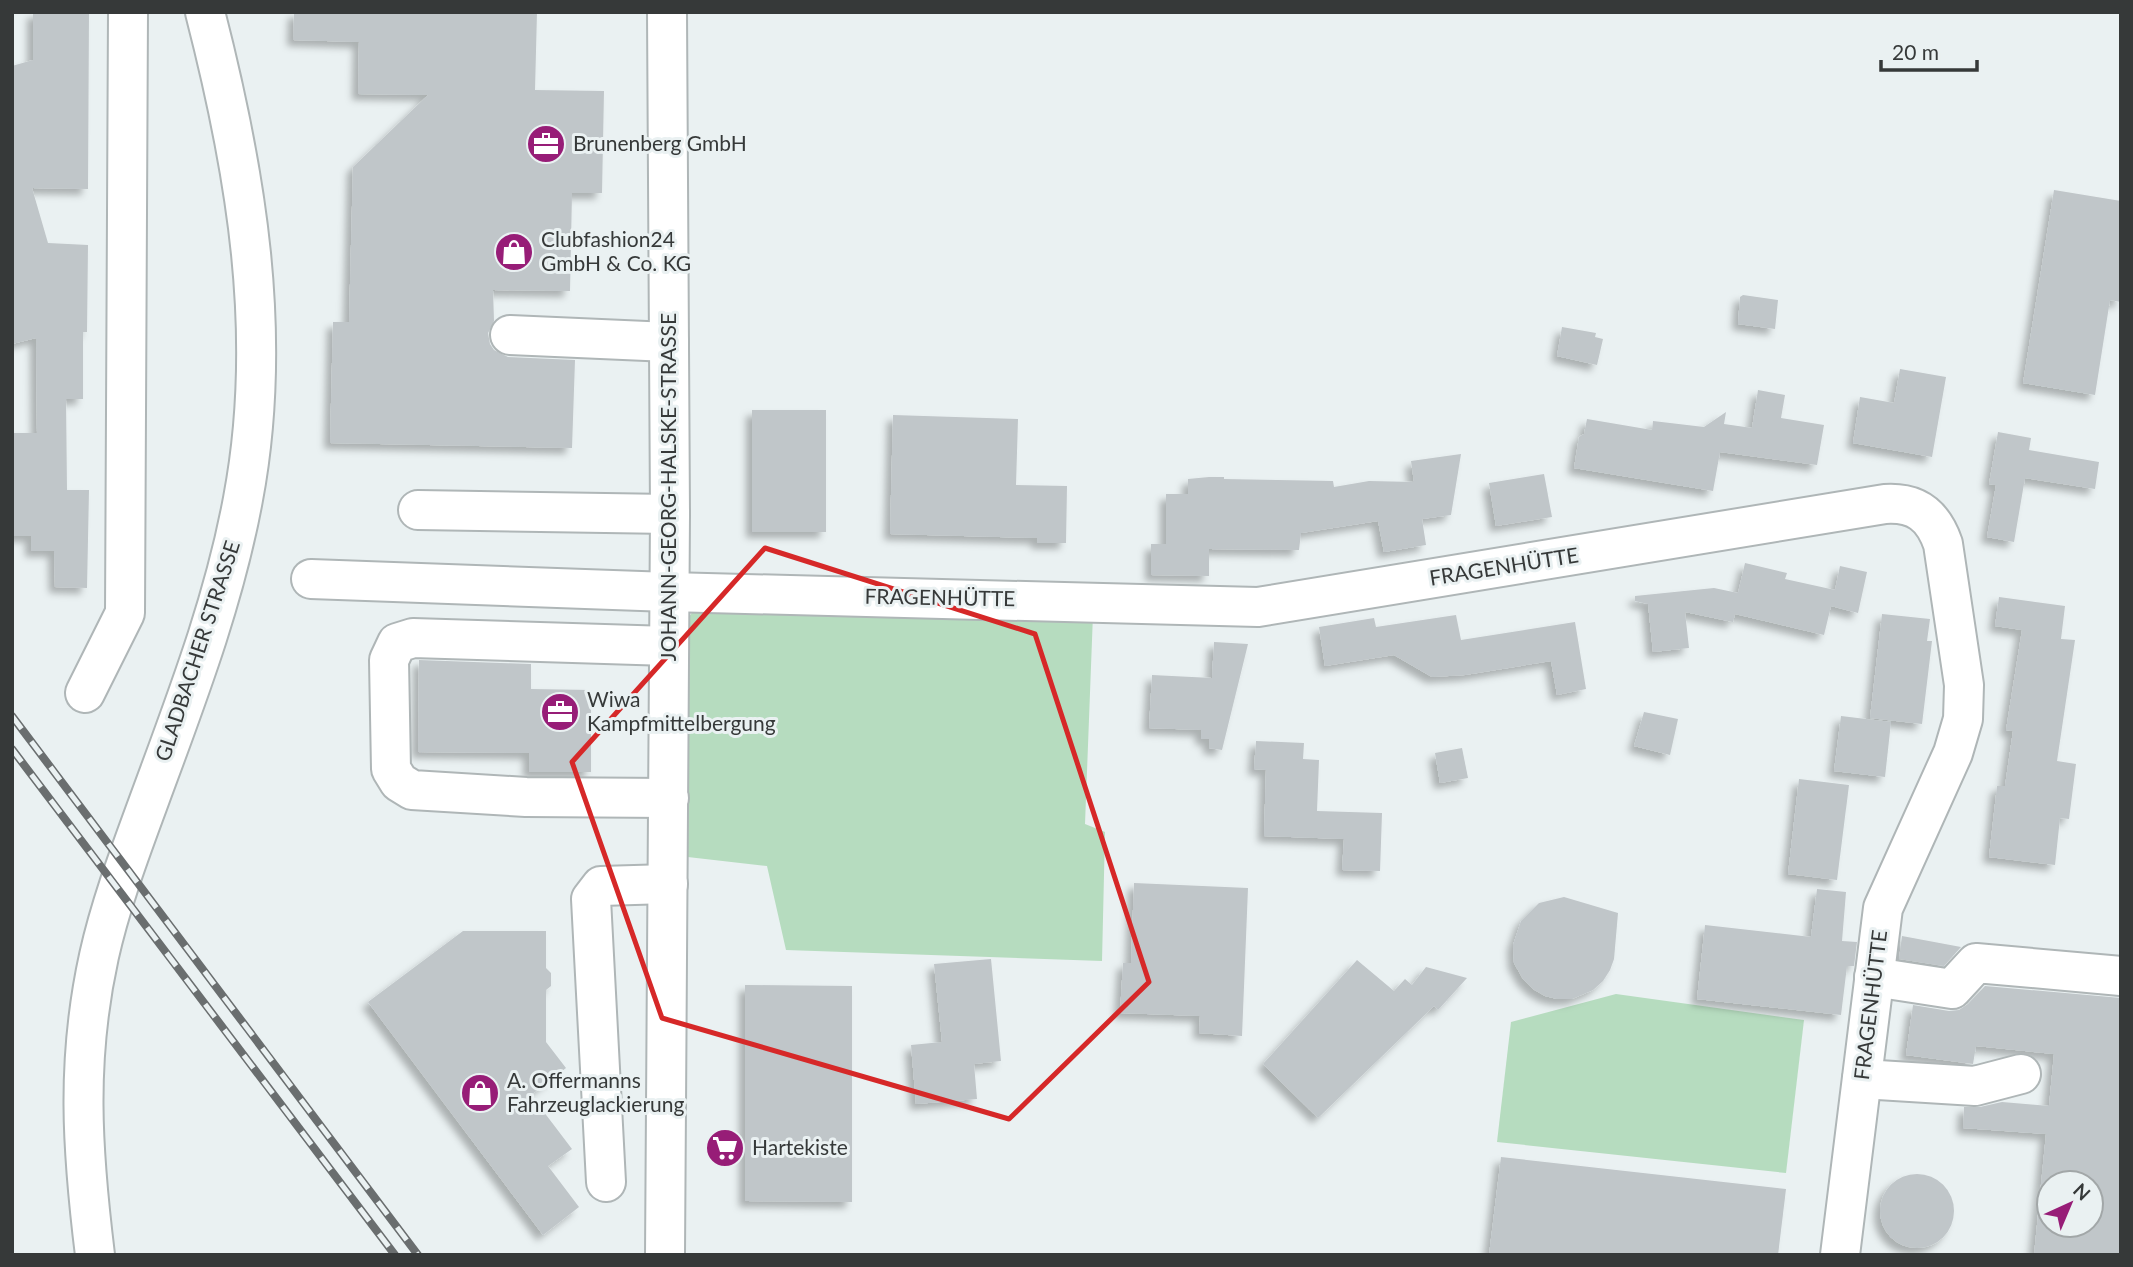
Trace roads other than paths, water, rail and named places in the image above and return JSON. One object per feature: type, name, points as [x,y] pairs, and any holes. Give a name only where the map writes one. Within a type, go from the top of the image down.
[{"type":"street","points":[[85,693],[125,612],[128,12]]},
{"type":"street","name":"GLADBACHER STRASSE","points":[[95,1255],[85,1179],[82,1071],[99,954],[123,874],[192,685],[214,616],[237,529],[250,452],[256,327],[252,248],[230,115],[205,12]]},
{"type":"street","name":"JOHANN-GEORG-HALSKE-STRASSE","points":[[665,1255],[670,514],[667,12]]},
{"type":"street","points":[[510,335],[668,342]]},
{"type":"street","name":"FRAGENHÜTTE","points":[[312,579],[669,593],[1258,607],[1885,504],[1906,505],[1926,513],[1943,544],[1965,701],[1959,736],[1953,752],[1883,908],[1840,1255]]},
{"type":"street","points":[[418,510],[670,514]]},
{"type":"street","points":[[669,646],[413,638],[397,643],[389,660],[391,769],[399,782],[412,790],[526,797],[669,798]]},
{"type":"street","points":[[606,1182],[591,899],[601,886],[668,884]]},
{"type":"street","points":[[1876,962],[1952,989],[1976,963],[2121,976]]},
{"type":"street","points":[[1862,1079],[1975,1086],[2021,1074]]},
{"type":"railway","points":[[12,716],[418,1255]]},
{"type":"railway","points":[[12,749],[395,1255]]},
{"type":"place","name":"Brunenberg GmbH","points":[[546,144]]},
{"type":"place","name":"Clubfashion24 GmbH & Co. KG","points":[[514,252]]},
{"type":"place","name":"Wiwa Kampfmittelbergung","points":[[560,712]]},
{"type":"place","name":"A. Offermanns Fahrzeuglackierung","points":[[480,1093]]},
{"type":"place","name":"Hartekiste","points":[[725,1148]]}]
